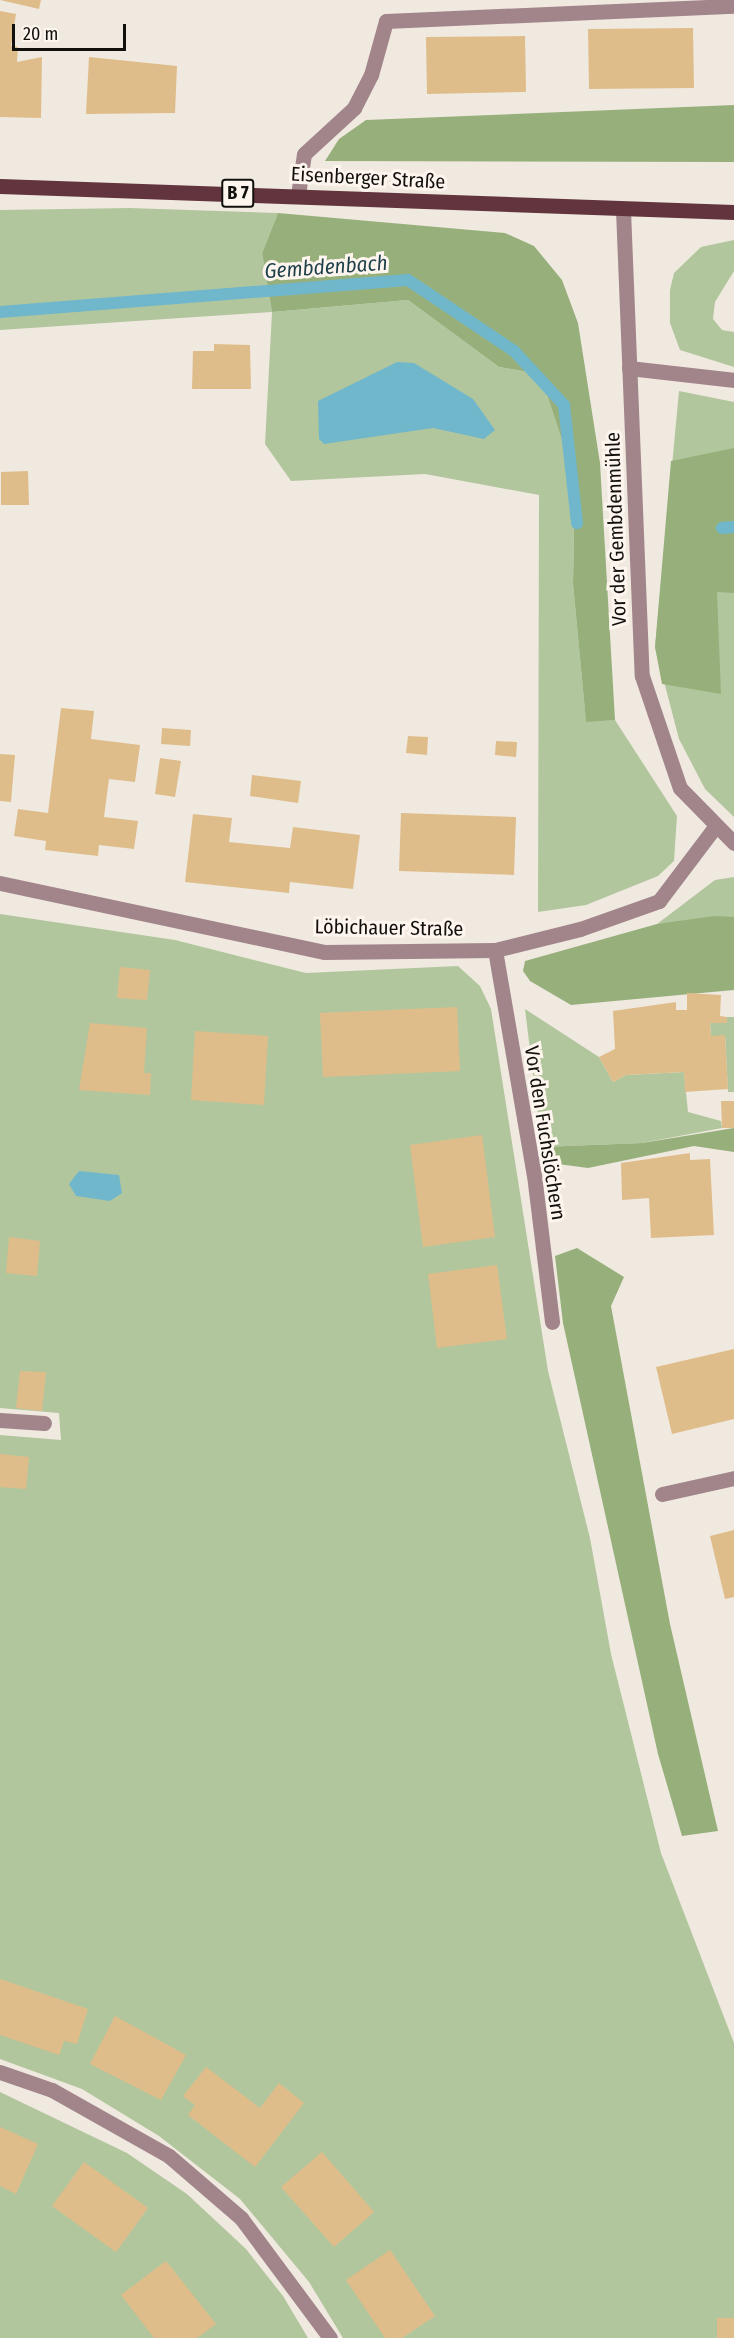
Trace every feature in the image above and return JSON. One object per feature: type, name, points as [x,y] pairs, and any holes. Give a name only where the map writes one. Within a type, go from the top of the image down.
[{"type":"main road","name":"Eisenberger Straße","points":[[0,186],[298,195],[623,210],[734,212]]},
{"type":"street","points":[[298,195],[304,154],[354,108],[371,75],[386,21],[734,6]]},
{"type":"street","name":"Vor der Gembdenmühle","points":[[623,210],[642,676],[680,789],[715,827]]},
{"type":"street","points":[[629,368],[734,380]]},
{"type":"street","points":[[715,827],[734,843]]},
{"type":"street","name":"Löbichauer Straße","points":[[0,883],[324,952],[495,950],[580,929],[659,901],[715,827]]},
{"type":"street","name":"Vor den Fuchslöchern","points":[[495,950],[552,1322]]},
{"type":"street","points":[[0,1420],[44,1424]]},
{"type":"street","points":[[662,1494],[734,1478]]},
{"type":"street","points":[[0,2072],[52,2090],[169,2156],[241,2218],[330,2338]]},
{"type":"green space","points":[[734,105],[734,162],[325,161],[339,139],[366,120]]},
{"type":"green space","points":[[130,208],[278,213],[262,253],[272,312],[0,330],[0,210]]},
{"type":"green space","points":[[278,213],[505,233],[534,246],[562,280],[578,323],[600,463],[615,720],[586,722],[573,584],[575,479],[540,374],[499,367],[408,300],[272,312],[262,253]]},
{"type":"green space","points":[[734,240],[734,271],[715,302],[713,319],[722,330],[734,332],[734,367],[680,350],[670,323],[670,290],[674,273],[701,247]]},
{"type":"green space","points":[[408,300],[499,367],[540,374],[575,479],[573,584],[586,721],[615,720],[677,816],[674,861],[658,876],[586,905],[538,912],[539,495],[425,474],[291,481],[265,444],[272,312]]},
{"type":"green space","points":[[679,391],[734,402],[734,817],[705,789],[679,739],[655,647]]},
{"type":"green space","points":[[734,448],[734,593],[717,592],[721,694],[662,684],[655,647],[671,461]]},
{"type":"green space","points":[[734,877],[734,917],[657,924],[715,880]]},
{"type":"green space","points":[[0,914],[175,940],[306,973],[458,966],[480,986],[491,1009],[548,1371],[590,1538],[611,1654],[661,1853],[734,2043],[734,2338],[343,2338],[309,2282],[240,2199],[159,2136],[82,2089],[0,2059],[0,1435],[61,1440],[59,1413],[0,1408]]},
{"type":"green space","points":[[714,916],[734,917],[734,990],[571,1005],[530,981],[523,971],[525,961],[657,924]]},
{"type":"green space","points":[[525,1009],[599,1057],[613,1082],[626,1075],[684,1072],[688,1112],[721,1121],[722,1128],[642,1143],[542,1147]]},
{"type":"green space","points":[[727,1017],[734,1017],[734,1092],[728,1092],[725,1036],[711,1036],[710,1023],[727,1023]]},
{"type":"green space","points":[[734,1128],[734,1152],[694,1146],[588,1168],[543,1162],[542,1147],[642,1143]]},
{"type":"green space","points":[[577,1248],[624,1277],[611,1306],[670,1624],[718,1831],[682,1836],[658,1754],[563,1323],[555,1256]]},
{"type":"green space","points":[[0,2092],[127,2153],[187,2194],[246,2249],[283,2296],[308,2338],[0,2338]]},
{"type":"water","points":[[397,362],[414,363],[473,399],[495,430],[484,439],[433,428],[324,444],[319,439],[318,401]]},
{"type":"water","points":[[79,1171],[119,1175],[122,1193],[110,1201],[76,1196],[69,1184]]},
{"type":"building","points":[[0,0],[41,0],[39,9]]},
{"type":"building","points":[[0,11],[16,14],[11,46],[18,47],[17,62],[42,57],[41,118],[0,117]]},
{"type":"building","points":[[693,28],[694,88],[589,89],[588,29]]},
{"type":"building","points":[[525,36],[526,92],[427,94],[426,37]]},
{"type":"building","points":[[89,57],[177,66],[175,113],[86,114]]},
{"type":"building","points":[[214,344],[250,345],[251,389],[192,389],[193,351],[214,351]]},
{"type":"building","points":[[28,471],[29,505],[1,505],[1,472]]},
{"type":"building","points":[[61,708],[94,711],[91,739],[140,745],[135,782],[109,779],[104,817],[138,821],[134,849],[99,845],[98,856],[45,850],[46,841],[14,836],[18,809],[48,813]]},
{"type":"building","points":[[162,728],[191,730],[190,746],[161,744]]},
{"type":"building","points":[[408,736],[428,737],[427,755],[406,753]]},
{"type":"building","points":[[496,741],[517,742],[516,757],[495,755]]},
{"type":"building","points":[[0,754],[15,755],[11,802],[0,801]]},
{"type":"building","points":[[160,758],[181,761],[175,797],[155,794]]},
{"type":"building","points":[[252,775],[301,781],[298,803],[250,796]]},
{"type":"building","points":[[401,813],[516,817],[514,875],[399,871]]},
{"type":"building","points":[[193,814],[232,818],[229,842],[290,848],[293,827],[360,835],[353,889],[290,882],[289,893],[185,882]]},
{"type":"building","points":[[120,967],[150,970],[147,1000],[117,998]]},
{"type":"building","points":[[687,993],[721,995],[720,1016],[727,1017],[727,1023],[710,1023],[711,1036],[725,1035],[728,1089],[685,1092],[684,1072],[626,1075],[613,1082],[599,1057],[615,1049],[613,1011],[676,1002],[676,1010],[687,1010]]},
{"type":"building","points":[[457,1007],[460,1071],[323,1077],[320,1013]]},
{"type":"building","points":[[90,1023],[147,1028],[144,1073],[151,1073],[150,1095],[79,1090]]},
{"type":"building","points":[[195,1031],[268,1036],[264,1105],[191,1100]]},
{"type":"building","points":[[721,1101],[734,1101],[734,1128],[722,1128]]},
{"type":"building","points":[[482,1135],[495,1237],[423,1247],[410,1145]]},
{"type":"building","points":[[690,1153],[690,1160],[710,1159],[714,1235],[651,1238],[649,1198],[622,1200],[621,1163]]},
{"type":"building","points":[[9,1237],[40,1241],[37,1276],[6,1273]]},
{"type":"building","points":[[497,1265],[507,1339],[437,1348],[428,1274]]},
{"type":"building","points":[[734,1349],[734,1419],[672,1434],[656,1367]]},
{"type":"building","points":[[20,1371],[46,1372],[42,1411],[16,1408]]},
{"type":"building","points":[[0,1454],[29,1457],[26,1489],[0,1487]]},
{"type":"building","points":[[734,1530],[734,1597],[725,1599],[710,1536]]},
{"type":"building","points":[[0,1979],[88,2009],[77,2044],[64,2041],[59,2055],[0,2035]]},
{"type":"building","points":[[115,2016],[186,2055],[161,2100],[90,2064]]},
{"type":"building","points":[[206,2067],[260,2108],[279,2083],[304,2103],[255,2167],[188,2115],[195,2105],[183,2096]]},
{"type":"building","points":[[0,2127],[38,2144],[16,2194],[0,2186]]},
{"type":"building","points":[[322,2152],[374,2212],[334,2247],[281,2187]]},
{"type":"building","points":[[84,2162],[148,2208],[116,2252],[52,2206]]},
{"type":"building","points":[[390,2250],[435,2316],[402,2338],[385,2338],[346,2280]]},
{"type":"building","points":[[166,2261],[216,2324],[197,2338],[154,2338],[121,2295]]},
{"type":"building","points":[[717,2318],[734,2318],[734,2338],[717,2338]]},
{"type":"waterway","name":"Gembdenbach","points":[[0,312],[408,280],[514,351],[564,405],[577,523]]},
{"type":"waterway","name":"Gembdenbach","points":[[722,528],[734,527]]}]
